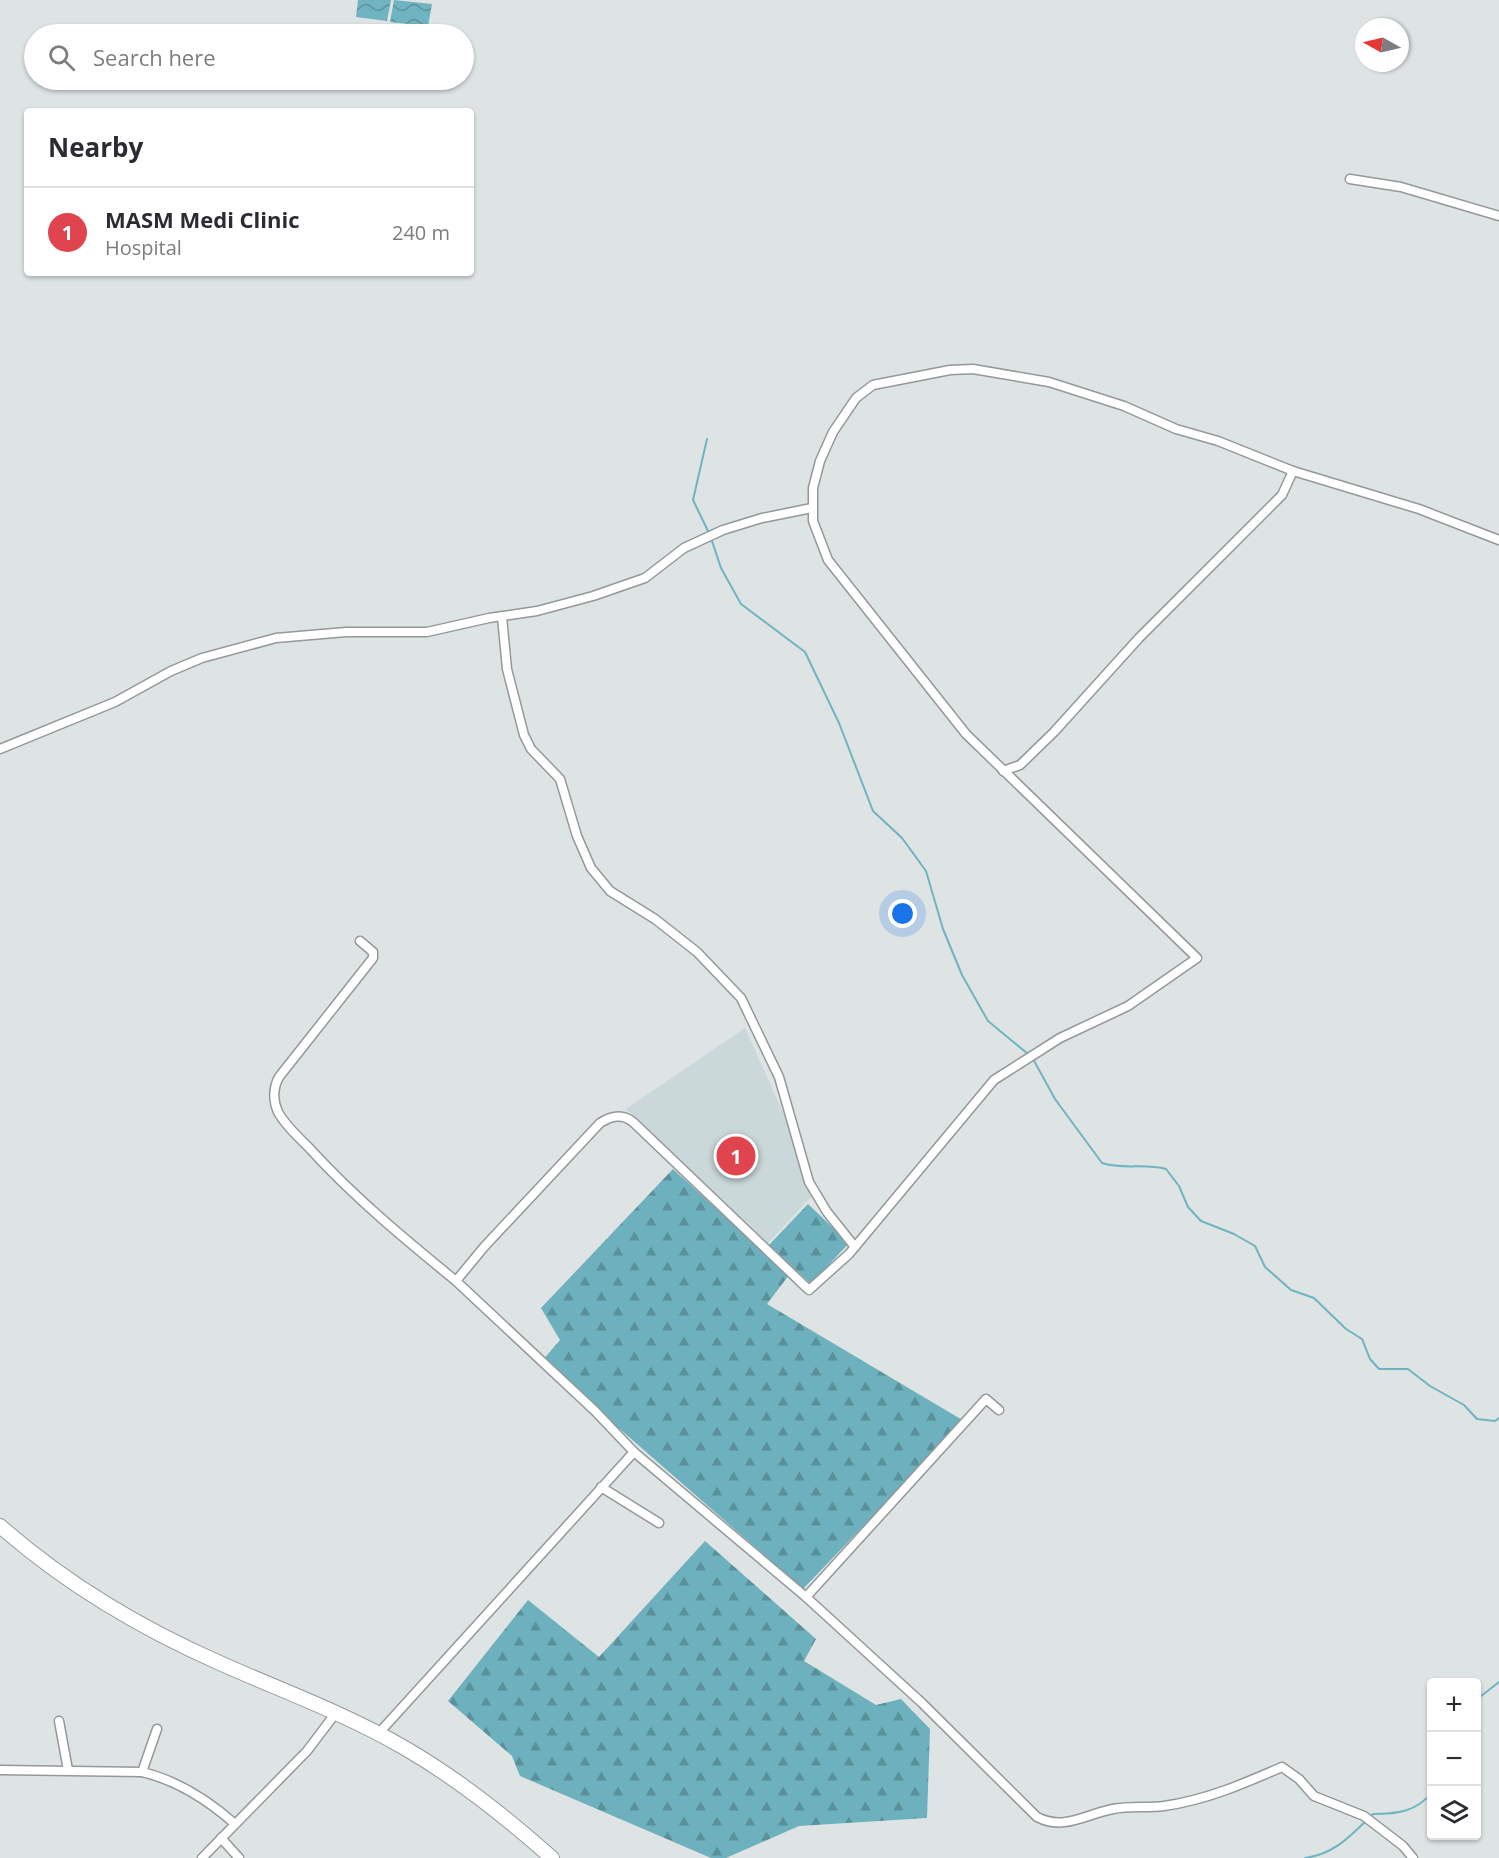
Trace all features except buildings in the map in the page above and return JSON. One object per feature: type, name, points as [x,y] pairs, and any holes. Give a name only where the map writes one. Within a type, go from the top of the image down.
[{"type":"highway","points":[[0,1526],[73,1583],[141,1624],[404,1748],[469,1790],[552,1858]]},
{"type":"street","points":[[1350,179],[1401,187],[1499,216]]},
{"type":"street","points":[[456,1281],[484,1247],[600,1123],[617,1116],[633,1122],[808,1290],[855,1247],[994,1080],[1060,1038],[1128,1006],[1197,958],[1004,771],[943,707],[828,560],[816,535],[812,508],[820,461],[833,432],[856,398],[873,385],[950,370],[973,369],[1056,384],[1136,410],[1176,429],[1218,441],[1293,471],[1419,509],[1499,540]]},
{"type":"street","points":[[1004,771],[1020,765],[1076,710],[1139,638],[1282,495],[1293,471]]},
{"type":"street","points":[[0,748],[115,702],[191,661],[244,645],[276,638],[346,632],[427,632],[537,611],[628,585],[651,574],[684,548],[712,534],[762,518],[812,508]]},
{"type":"street","points":[[502,616],[507,669],[524,735],[531,749],[560,780],[572,820],[591,868],[610,891],[655,919],[697,952],[741,998],[779,1077],[809,1182],[827,1212],[855,1247]]},
{"type":"street","points":[[360,941],[373,952],[373,959],[279,1077],[274,1088],[275,1105],[283,1120],[331,1172],[390,1227],[456,1281],[595,1411],[634,1452],[806,1597],[922,1703],[1033,1814],[1045,1821],[1063,1823],[1111,1809],[1186,1802],[1230,1790],[1282,1767],[1299,1779],[1314,1796],[1364,1816],[1403,1846],[1413,1858]]},
{"type":"street","points":[[806,1597],[986,1400],[999,1410]]},
{"type":"street","points":[[378,1734],[634,1452]]},
{"type":"street","points":[[601,1487],[659,1523]]},
{"type":"street","points":[[202,1858],[307,1751],[335,1714]]},
{"type":"street","points":[[58,1721],[68,1770]]},
{"type":"street","points":[[142,1772],[158,1729]]},
{"type":"street","points":[[0,1770],[142,1772],[171,1781],[221,1812],[235,1824]]},
{"type":"street","points":[[222,1838],[239,1858]]},
{"type":"shaded area","points":[[745,1028],[784,1115],[811,1197],[767,1244],[626,1109]]},
{"type":"green space","points":[[673,1169],[789,1275],[767,1304],[964,1421],[803,1589],[542,1361],[560,1340],[541,1308]]},
{"type":"green space","points":[[808,1204],[849,1243],[811,1284],[769,1245]]},
{"type":"green space","points":[[705,1541],[816,1639],[804,1661],[876,1705],[901,1699],[930,1729],[927,1818],[799,1826],[726,1858],[711,1858],[520,1776],[512,1756],[448,1701],[528,1600],[599,1657]]},
{"type":"water","points":[[358,0],[391,0],[387,21],[356,17]]},
{"type":"water","points":[[394,0],[432,4],[428,24],[390,22]]},
{"type":"waterway","points":[[707,439],[693,500],[709,533]]},
{"type":"waterway","points":[[711,538],[721,568],[741,604],[805,652],[839,723],[873,811],[902,838],[926,871],[943,929],[962,975],[988,1021],[1028,1054]]},
{"type":"waterway","points":[[1032,1057],[1055,1099],[1102,1163],[1166,1169],[1179,1186],[1188,1207],[1201,1221],[1234,1234],[1255,1246],[1265,1267],[1291,1290],[1314,1298],[1346,1329],[1362,1339],[1370,1359],[1379,1369],[1408,1369],[1430,1386],[1464,1405],[1477,1419],[1495,1421],[1499,1418]]},
{"type":"waterway","points":[[1481,1696],[1499,1682]]},
{"type":"waterway","points":[[1305,1858],[1335,1848],[1373,1814],[1413,1808],[1427,1798]]},
{"type":"place","name":"MASM Medi Clinic","points":[[736,1156]]}]
